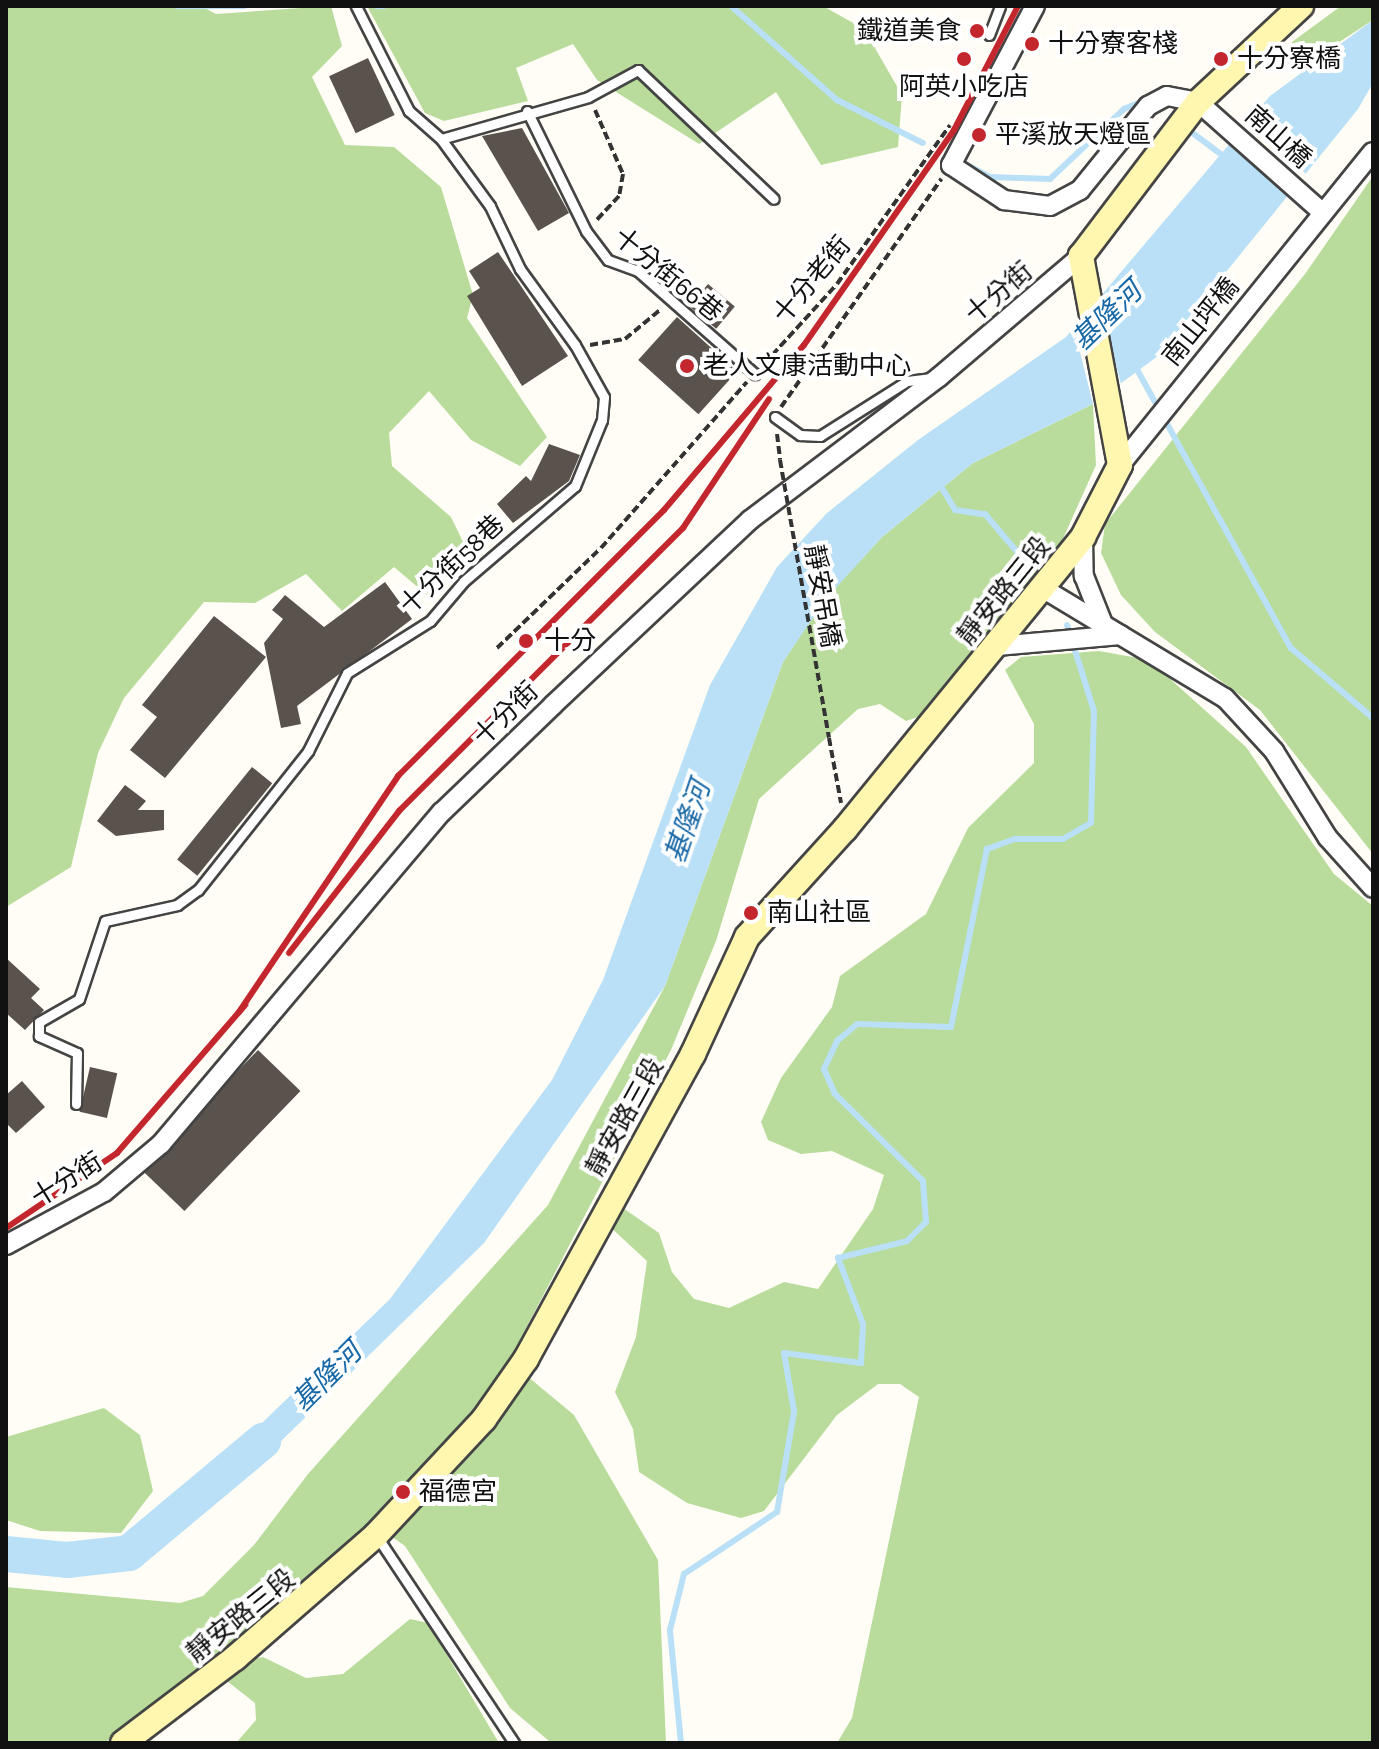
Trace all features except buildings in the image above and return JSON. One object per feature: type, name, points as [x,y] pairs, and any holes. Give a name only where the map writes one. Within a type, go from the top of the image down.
[{"type":"main road","points":[[1120,465],[1081,256],[1198,102],[1301,6]]},
{"type":"main road","name":"靜安路三段","points":[[123,1743],[235,1658],[376,1535],[484,1419],[526,1359],[693,1054],[747,937],[845,829],[1044,589],[1083,537],[1120,465]]},
{"type":"street","points":[[1035,6],[951,165],[1004,200],[1050,206],[1080,190],[1148,106],[1167,96],[1198,102]]},
{"type":"street","name":"南山橋","points":[[1198,102],[1323,213]]},
{"type":"street","name":"南山坪橋","points":[[1120,465],[1373,152]]},
{"type":"street","name":"十分街","points":[[6,1245],[104,1192],[161,1144],[442,812],[750,520],[939,377],[1081,256]]},
{"type":"street","points":[[1083,537],[1084,576],[1103,624]]},
{"type":"street","points":[[1044,589],[1225,698],[1274,751],[1328,838],[1373,888]]},
{"type":"street","points":[[997,646],[1124,635]]},
{"type":"lane","name":"十分街58巷","points":[[76,1104],[77,1053],[39,1036],[39,1022],[79,999],[105,921],[177,905],[198,890],[308,751],[347,673],[430,621],[464,581],[575,486],[604,397],[575,345],[441,139],[409,111],[356,6]]},
{"type":"lane","points":[[989,35],[1000,6]]},
{"type":"lane","points":[[441,139],[527,111],[588,97],[638,70],[774,199]]},
{"type":"lane","name":"十分街66巷","points":[[527,111],[586,231],[608,260],[638,271],[669,303],[755,374]]},
{"type":"lane","points":[[775,417],[800,435],[820,436],[907,381],[939,377]]},
{"type":"lane","points":[[376,1535],[514,1743]]},
{"type":"path","points":[[586,231],[619,196],[623,174],[588,97]]},
{"type":"path","name":"十分老街","points":[[497,648],[601,548],[837,284],[952,122]]},
{"type":"path","name":"十分老街","points":[[775,417],[804,365],[951,165]]},
{"type":"path","points":[[575,345],[625,339],[669,303]]},
{"type":"path","name":"靜安吊橋","points":[[775,417],[845,829]]},
{"type":"green space","points":[[6,6],[201,6],[216,14],[331,6],[342,46],[312,77],[345,145],[394,147],[441,187],[473,295],[467,318],[547,437],[520,466],[471,440],[429,391],[389,433],[392,466],[451,517],[465,546],[427,595],[394,567],[342,611],[306,574],[255,603],[204,602],[124,698],[98,753],[71,867],[6,907]]},
{"type":"green space","points":[[367,6],[823,6],[864,29],[902,95],[898,147],[821,165],[776,92],[699,144],[597,80],[573,44],[516,68],[528,101],[444,121],[425,113]]},
{"type":"green space","points":[[1341,6],[1373,6],[1373,20],[1304,65],[1285,65],[1292,42]]},
{"type":"green space","points":[[1373,176],[1373,854],[1260,710],[1155,632],[1121,595],[1101,553],[1105,524],[1305,274]]},
{"type":"green space","points":[[1093,404],[1096,465],[1049,570],[918,717],[906,721],[880,704],[858,709],[759,799],[716,941],[671,1050],[509,1361],[574,1415],[658,1560],[666,1743],[549,1741],[510,1708],[405,1546],[371,1522],[226,1651],[104,1743],[6,1743],[6,1587],[180,1603],[203,1596],[254,1545],[308,1474],[548,1205],[665,986],[783,662],[824,600],[882,537],[973,463]]},
{"type":"green space","points":[[1099,651],[1138,658],[1169,678],[1246,747],[1334,874],[1373,906],[1373,1743],[837,1743],[852,1718],[919,1397],[900,1384],[878,1384],[837,1415],[764,1511],[741,1518],[687,1503],[639,1472],[633,1429],[615,1392],[636,1337],[647,1261],[609,1226],[623,1208],[659,1233],[672,1272],[694,1299],[729,1308],[784,1282],[818,1289],[873,1209],[884,1175],[832,1151],[801,1154],[768,1140],[761,1122],[781,1078],[832,1007],[840,976],[926,914],[968,828],[1034,763],[1034,724],[1005,670],[1021,657]]},
{"type":"green space","points":[[104,1408],[140,1435],[153,1491],[121,1533],[40,1531],[6,1520],[6,1437]]},
{"type":"green space","points":[[410,1619],[428,1623],[499,1743],[236,1743],[256,1720],[255,1703],[227,1681],[252,1659],[263,1657],[306,1678],[343,1674]]},
{"type":"water","points":[[1373,20],[1373,83],[1358,109],[1158,356],[1093,404],[973,463],[882,537],[825,600],[783,662],[665,986],[484,1243],[235,1486],[224,1464],[234,1450],[390,1299],[552,1080],[603,980],[710,685],[777,567],[827,513],[918,440],[1066,337],[1270,96]]},
{"type":"pier","points":[[1245,119],[1307,175],[1291,194],[1228,138]]},
{"type":"pier","points":[[1099,299],[1122,388],[1094,408],[1073,324]]},
{"type":"waterway","points":[[177,6],[244,6]]},
{"type":"waterway","points":[[377,6],[384,6]]},
{"type":"waterway","points":[[731,6],[837,100],[923,143]]},
{"type":"waterway","points":[[969,166],[990,177],[1050,179],[1124,109],[1145,100]]},
{"type":"waterway","points":[[1194,134],[1223,156]]},
{"type":"waterway","points":[[1134,364],[1291,648],[1373,718]]},
{"type":"waterway","points":[[939,483],[955,510],[985,514],[1031,568]]},
{"type":"waterway","points":[[681,1743],[670,1630],[684,1574],[777,1512],[794,1411],[784,1353],[861,1363],[863,1324],[838,1258],[907,1241],[926,1222],[923,1181],[835,1094],[824,1069],[837,1041],[857,1024],[951,1027],[987,849],[1015,839],[1063,839],[1091,823],[1094,711],[1067,625]]},
{"type":"waterway","name":"基隆河","points":[[6,1554],[67,1560],[129,1553],[263,1441]]},
{"type":"railway","points":[[239,1012],[398,776],[664,510],[804,345],[954,130],[1018,6]]},
{"type":"railway","points":[[289,953],[399,811],[683,528],[769,399]]},
{"type":"railway","points":[[6,1228],[117,1153],[245,1005]]},
{"type":"place","name":"鐵道美食","points":[[977,31]]},
{"type":"place","name":"十分寮客棧","points":[[1032,44]]},
{"type":"place","name":"阿英小吃店","points":[[964,59]]},
{"type":"place","name":"十分寮橋","points":[[1221,59]]},
{"type":"place","name":"平溪放天燈區","points":[[979,135]]},
{"type":"place","name":"老人文康活動中心","points":[[687,366]]},
{"type":"place","name":"十分","points":[[526,641]]},
{"type":"place","name":"南山社區","points":[[751,913]]},
{"type":"place","name":"福德宮","points":[[403,1492]]}]
